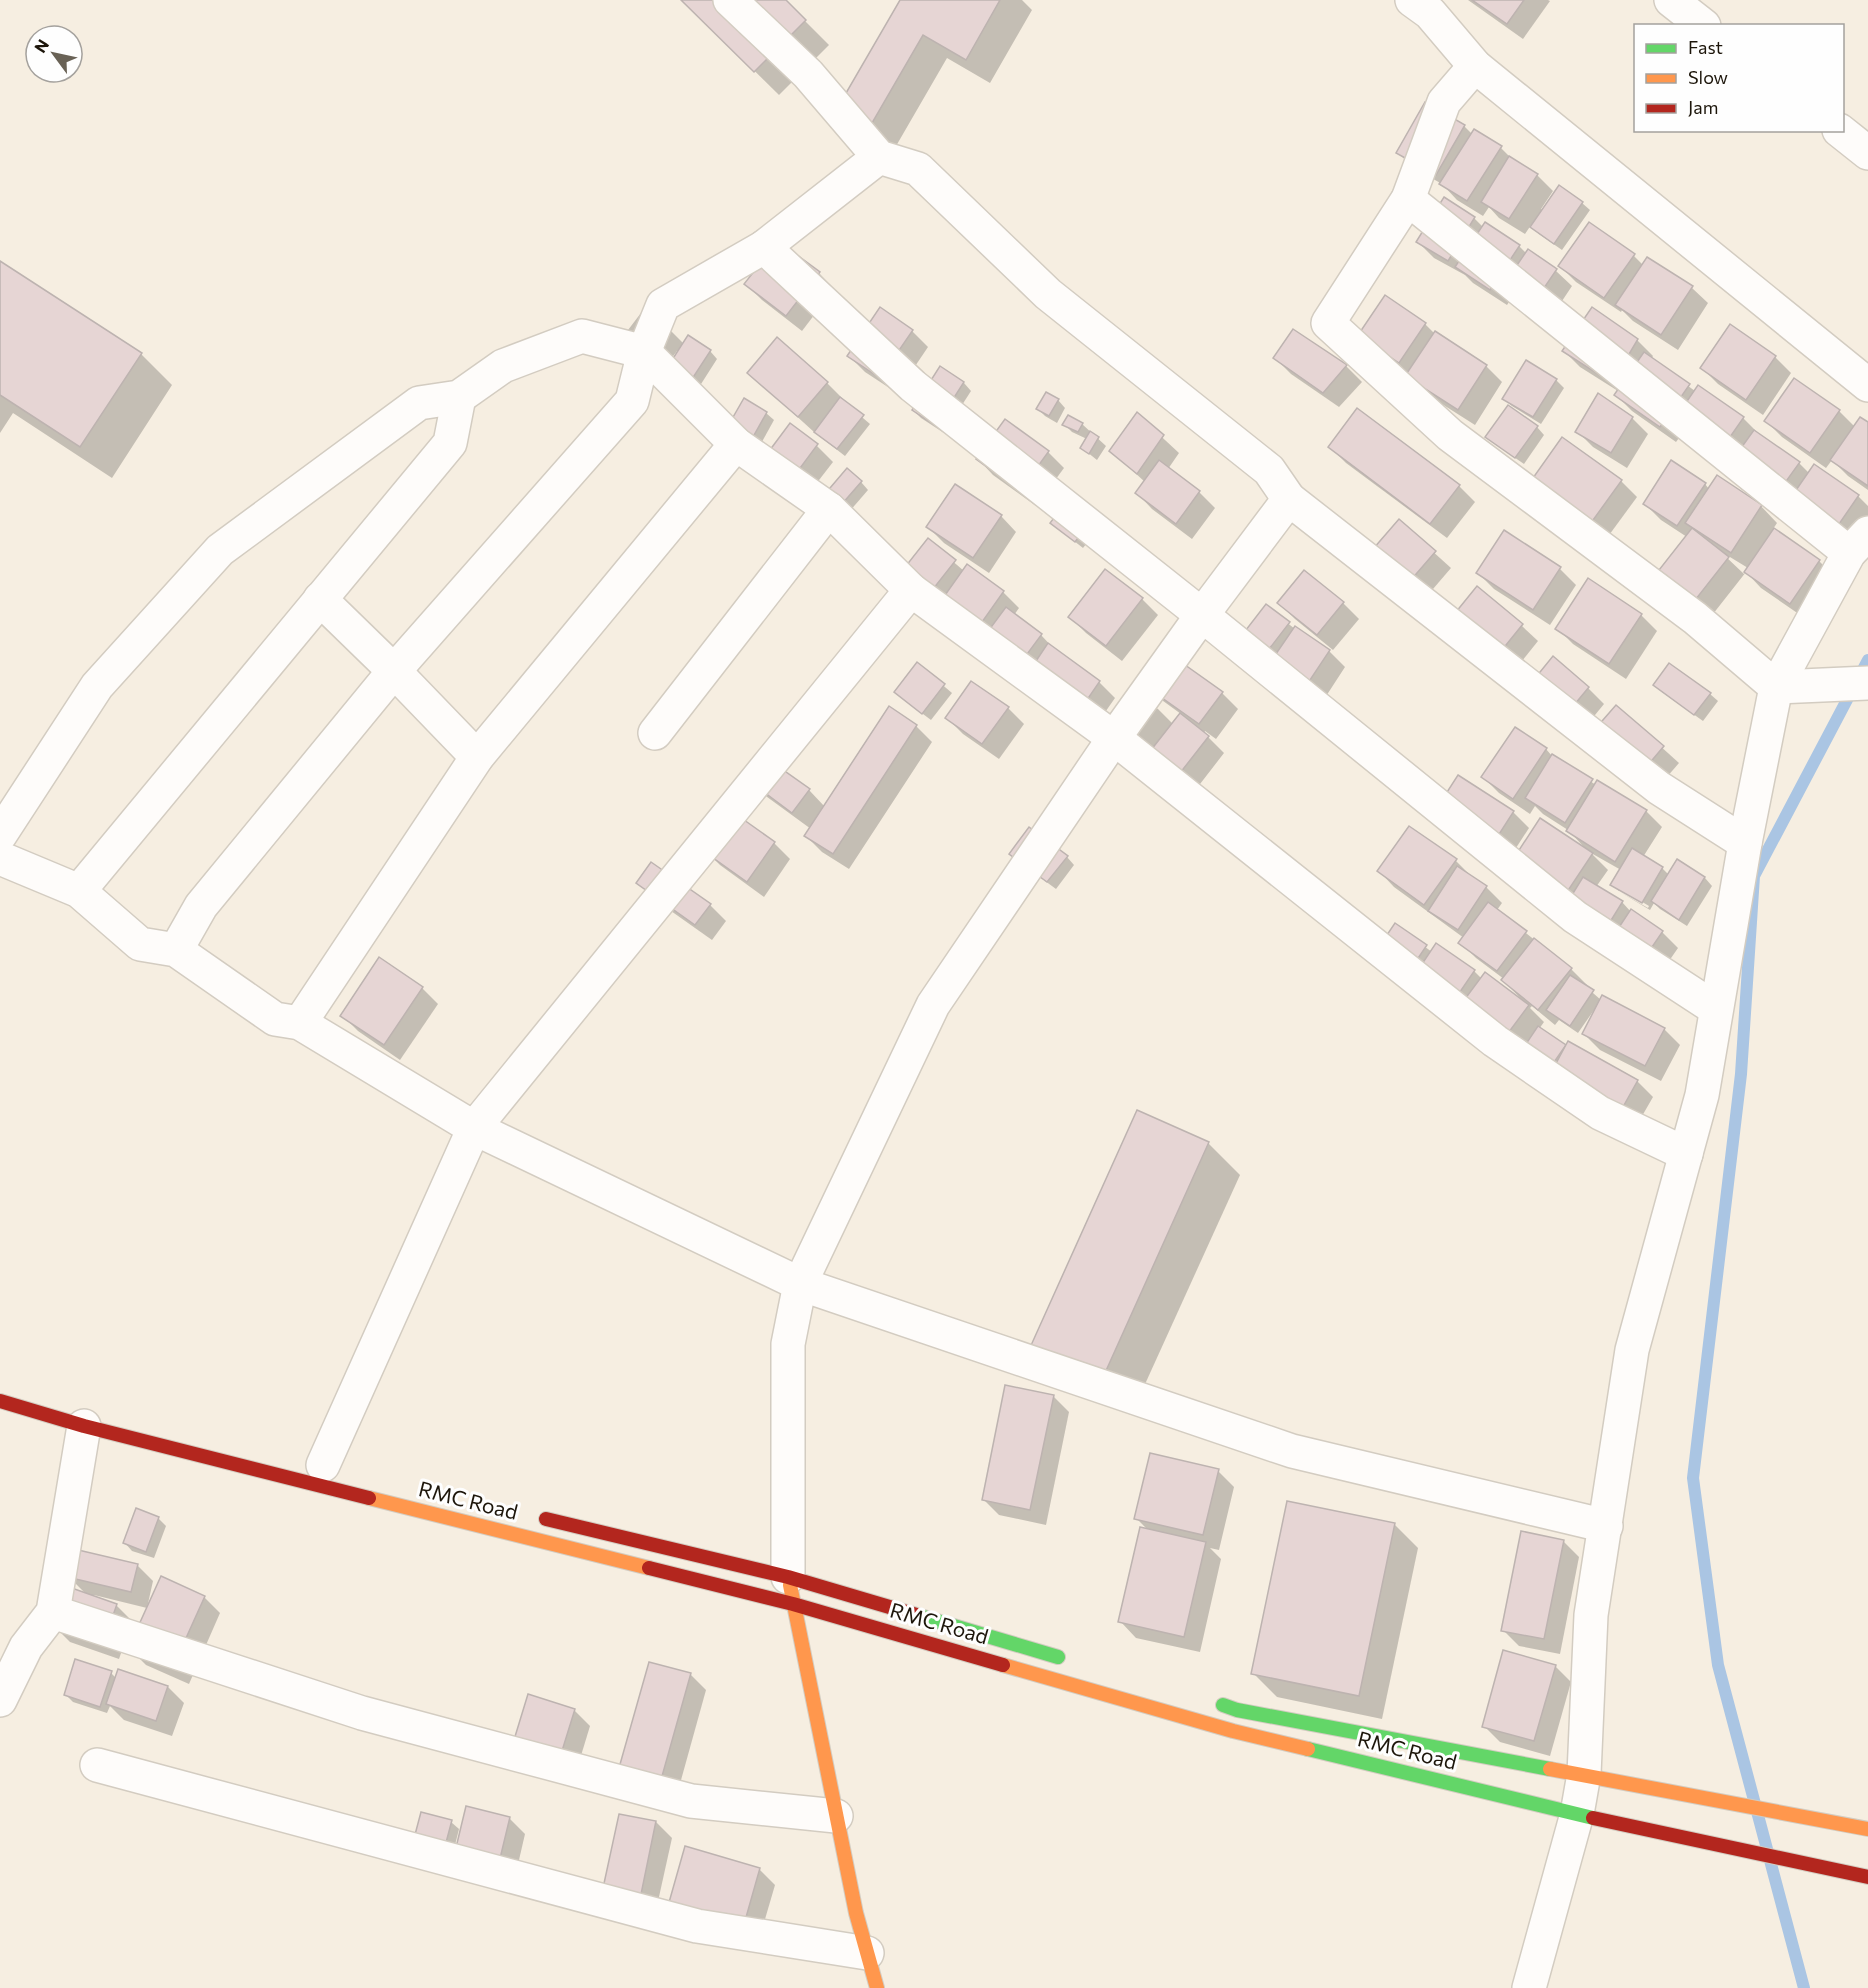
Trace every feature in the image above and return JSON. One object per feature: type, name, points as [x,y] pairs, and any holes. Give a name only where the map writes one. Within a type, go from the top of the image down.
[{"type":"street","points":[[730,0],[808,74],[879,156],[918,169],[1048,294],[1269,470],[1289,499],[1659,788],[1745,843]]},
{"type":"street","points":[[1412,0],[1430,13],[1475,66],[1868,385]]},
{"type":"street","points":[[1671,0],[1701,24]]},
{"type":"street","points":[[1475,66],[1444,102],[1408,199],[1328,323],[1450,435],[1695,618],[1776,687],[1868,683]]},
{"type":"street","points":[[1842,132],[1868,153]]},
{"type":"street","points":[[176,950],[201,906],[393,671],[632,401],[644,352],[663,305],[764,247],[879,156]]},
{"type":"street","points":[[1408,199],[1859,543],[1776,687],[1745,843],[1702,1095],[1632,1350],[1591,1615],[1584,1774],[1539,1982]]},
{"type":"street","points":[[764,247],[913,386],[1202,615],[1575,917],[1716,1009]]},
{"type":"street","points":[[0,835],[97,686],[220,550],[419,403],[459,397],[504,366],[582,336],[644,352],[736,444],[829,509],[911,590],[1114,738],[1495,1041],[1600,1113],[1686,1154]]},
{"type":"street","points":[[79,891],[450,443],[459,397]]},
{"type":"street","points":[[300,1023],[477,757],[736,444]]},
{"type":"street","points":[[877,1988],[856,1913],[791,1591],[788,1344],[800,1284],[933,1005],[1114,738],[1289,499]]},
{"type":"street","points":[[656,733],[829,509]]},
{"type":"street","points":[[323,1465],[474,1128],[911,590]]},
{"type":"street","points":[[320,599],[477,757]]},
{"type":"street","points":[[0,858],[79,891],[141,944],[176,950],[275,1019],[300,1023],[474,1128],[800,1284],[1292,1451],[1606,1526]]},
{"type":"street","name":"RMC Road","points":[[0,1401],[84,1426],[791,1591],[1069,1660]]},
{"type":"street","points":[[0,1700],[26,1647],[53,1612],[84,1426]]},
{"type":"street","name":"RMC Road","points":[[532,1515],[791,1591],[1233,1731],[1577,1814],[1868,1877]]},
{"type":"street","points":[[53,1612],[362,1713],[691,1801],[836,1816]]},
{"type":"street","name":"RMC Road","points":[[1215,1703],[1237,1710],[1868,1829]]},
{"type":"street","points":[[97,1765],[697,1926],[867,1953]]},
{"type":"building","points":[[681,0],[786,0],[806,20],[754,72]]},
{"type":"building","points":[[900,0],[1000,0],[966,60],[923,35],[868,130],[835,112]]},
{"type":"building","points":[[1472,0],[1524,0],[1507,24]]},
{"type":"building","points":[[1425,102],[1465,125],[1436,175],[1396,153]]},
{"type":"building","points":[[1474,129],[1502,146],[1467,201],[1439,184]]},
{"type":"building","points":[[1509,156],[1538,174],[1509,219],[1481,202]]},
{"type":"building","points":[[1559,185],[1583,202],[1554,244],[1530,227]]},
{"type":"building","points":[[1444,197],[1475,217],[1448,261],[1416,242]]},
{"type":"building","points":[[1485,222],[1520,245],[1490,290],[1455,267]]},
{"type":"building","points":[[1589,222],[1635,254],[1604,298],[1558,266]]},
{"type":"building","points":[[778,241],[820,272],[786,316],[744,284]]},
{"type":"building","points":[[1528,249],[1557,269],[1527,313],[1498,293]]},
{"type":"building","points":[[1647,257],[1693,286],[1661,335],[1615,305]]},
{"type":"building","points":[[0,261],[142,353],[80,447],[0,395]]},
{"type":"building","points":[[1385,295],[1426,323],[1399,363],[1358,335]]},
{"type":"building","points":[[880,307],[913,330],[880,378],[847,356]]},
{"type":"building","points":[[1592,307],[1638,339],[1612,383],[1562,351]]},
{"type":"building","points":[[1730,324],[1776,356],[1746,400],[1700,368]]},
{"type":"building","points":[[1293,329],[1347,365],[1323,393],[1273,358]]},
{"type":"building","points":[[1435,331],[1487,365],[1458,410],[1405,376]]},
{"type":"building","points":[[688,335],[711,350],[679,399],[656,385]]},
{"type":"building","points":[[777,337],[828,382],[798,417],[747,373]]},
{"type":"building","points":[[1644,352],[1690,384],[1660,427],[1614,395]]},
{"type":"building","points":[[1526,360],[1557,379],[1533,417],[1502,399]]},
{"type":"building","points":[[940,366],[964,382],[936,426],[912,410]]},
{"type":"building","points":[[1794,378],[1840,410],[1810,453],[1764,421]]},
{"type":"building","points":[[1698,385],[1744,417],[1714,460],[1668,429]]},
{"type":"building","points":[[1046,392],[1059,399],[1049,416],[1036,409]]},
{"type":"building","points":[[1598,393],[1633,417],[1611,453],[1575,432]]},
{"type":"building","points":[[840,397],[864,415],[837,449],[814,432]]},
{"type":"building","points":[[744,398],[767,412],[744,453],[720,440]]},
{"type":"building","points":[[1508,405],[1538,426],[1515,458],[1485,437]]},
{"type":"building","points":[[1357,408],[1460,485],[1430,524],[1328,447]]},
{"type":"building","points":[[1137,412],[1164,435],[1137,474],[1109,451]]},
{"type":"building","points":[[1068,415],[1083,423],[1078,432],[1062,425]]},
{"type":"building","points":[[1860,417],[1868,422],[1868,486],[1830,460]]},
{"type":"building","points":[[1005,419],[1049,451],[1020,491],[976,459]]},
{"type":"building","points":[[790,423],[818,444],[786,487],[758,466]]},
{"type":"building","points":[[1754,430],[1800,462],[1769,505],[1723,473]]},
{"type":"building","points":[[1090,431],[1099,437],[1089,454],[1080,448]]},
{"type":"building","points":[[1562,437],[1622,480],[1588,527],[1528,485]]},
{"type":"building","points":[[1159,460],[1200,491],[1176,524],[1135,493]]},
{"type":"building","points":[[1671,460],[1706,483],[1677,526],[1643,504]]},
{"type":"building","points":[[1814,464],[1859,495],[1828,540],[1783,509]]},
{"type":"building","points":[[847,468],[862,481],[828,520],[813,508]]},
{"type":"building","points":[[1717,475],[1762,505],[1731,553],[1685,523]]},
{"type":"building","points":[[955,484],[1002,515],[973,558],[926,527]]},
{"type":"building","points":[[1069,499],[1093,518],[1075,542],[1050,523]]},
{"type":"building","points":[[1399,519],[1436,551],[1404,588],[1367,556]]},
{"type":"building","points":[[1692,528],[1729,557],[1696,599],[1659,570]]},
{"type":"building","points":[[1774,528],[1820,560],[1790,604],[1744,572]]},
{"type":"building","points":[[1504,530],[1561,567],[1533,610],[1476,573]]},
{"type":"building","points":[[928,538],[956,560],[926,598],[898,576]]},
{"type":"building","points":[[967,564],[1004,591],[975,632],[938,605]]},
{"type":"building","points":[[1105,569],[1143,598],[1106,646],[1068,617]]},
{"type":"building","points":[[1304,570],[1344,602],[1317,635],[1277,603]]},
{"type":"building","points":[[1588,578],[1642,614],[1609,664],[1555,629]]},
{"type":"building","points":[[1477,586],[1523,624],[1489,666],[1443,628]]},
{"type":"building","points":[[1266,604],[1290,622],[1256,666],[1232,648]]},
{"type":"building","points":[[1006,607],[1042,634],[1016,669],[980,642]]},
{"type":"building","points":[[1295,626],[1330,650],[1302,692],[1267,667]]},
{"type":"building","points":[[1048,643],[1100,681],[1078,713],[1026,676]]},
{"type":"building","points":[[1164,650],[1223,692],[1199,724],[1141,683]]},
{"type":"building","points":[[1553,656],[1589,687],[1560,722],[1523,693]]},
{"type":"building","points":[[917,662],[945,684],[922,714],[894,692]]},
{"type":"building","points":[[1669,663],[1711,693],[1694,715],[1653,685]]},
{"type":"building","points":[[971,681],[1009,707],[982,744],[945,718]]},
{"type":"building","points":[[1616,705],[1664,746],[1637,778],[1589,736]]},
{"type":"building","points":[[889,706],[917,725],[833,854],[804,836]]},
{"type":"building","points":[[1180,713],[1209,736],[1173,782],[1144,759]]},
{"type":"building","points":[[1515,727],[1547,748],[1513,799],[1481,777]]},
{"type":"building","points":[[1552,754],[1593,779],[1565,823],[1525,798]]},
{"type":"building","points":[[762,755],[810,789],[792,813],[745,778]]},
{"type":"building","points":[[1458,775],[1514,811],[1487,853],[1431,817]]},
{"type":"building","points":[[1597,780],[1647,810],[1615,862],[1566,831]]},
{"type":"building","points":[[730,810],[775,842],[747,882],[702,850]]},
{"type":"building","points":[[1540,818],[1593,853],[1563,898],[1510,864]]},
{"type":"building","points":[[1409,826],[1457,859],[1424,905],[1377,871]]},
{"type":"building","points":[[1029,827],[1068,856],[1047,882],[1009,854]]},
{"type":"building","points":[[1632,848],[1663,867],[1642,903],[1610,885]]},
{"type":"building","points":[[1677,859],[1705,877],[1679,920],[1651,901]]},
{"type":"building","points":[[651,862],[711,904],[695,925],[636,883]]},
{"type":"building","points":[[1457,866],[1487,886],[1458,930],[1428,911]]},
{"type":"building","points":[[1583,877],[1623,901],[1602,935],[1562,911]]},
{"type":"building","points":[[1488,902],[1527,931],[1497,971],[1458,943]]},
{"type":"building","points":[[1631,909],[1663,931],[1637,969],[1606,947]]},
{"type":"building","points":[[1395,923],[1427,945],[1402,982],[1370,960]]},
{"type":"building","points":[[1534,938],[1572,968],[1538,1010],[1501,980]]},
{"type":"building","points":[[1436,943],[1475,970],[1451,1005],[1412,979]]},
{"type":"building","points":[[379,957],[423,987],[384,1045],[340,1016]]},
{"type":"building","points":[[1485,972],[1529,1005],[1497,1048],[1453,1015]]},
{"type":"building","points":[[1570,975],[1594,990],[1570,1026],[1546,1010]]},
{"type":"building","points":[[1602,995],[1665,1028],[1645,1066],[1582,1034]]},
{"type":"building","points":[[1538,1026],[1566,1045],[1543,1078],[1516,1059]]},
{"type":"building","points":[[1568,1041],[1638,1080],[1614,1123],[1545,1084]]},
{"type":"building","points":[[1137,1110],[1209,1142],[1100,1384],[1028,1352]]},
{"type":"building","points":[[1005,1385],[1054,1395],[1030,1510],[982,1500]]},
{"type":"building","points":[[1150,1453],[1219,1469],[1203,1535],[1134,1519]]},
{"type":"building","points":[[1287,1501],[1395,1523],[1359,1696],[1251,1674]]},
{"type":"building","points":[[136,1508],[159,1517],[146,1552],[123,1543]]},
{"type":"building","points":[[1140,1527],[1206,1542],[1184,1637],[1118,1622]]},
{"type":"building","points":[[1521,1531],[1564,1540],[1544,1639],[1501,1631]]},
{"type":"building","points":[[74,1549],[138,1564],[131,1592],[67,1577]]},
{"type":"building","points":[[161,1576],[205,1596],[172,1669],[128,1649]]},
{"type":"building","points":[[66,1586],[117,1604],[103,1644],[53,1627]]},
{"type":"building","points":[[1503,1650],[1556,1665],[1534,1741],[1482,1727]]},
{"type":"building","points":[[75,1659],[112,1671],[100,1707],[64,1695]]},
{"type":"building","points":[[649,1662],[691,1673],[657,1794],[615,1782]]},
{"type":"building","points":[[118,1669],[168,1686],[156,1721],[106,1704]]},
{"type":"building","points":[[528,1694],[575,1709],[557,1767],[510,1753]]},
{"type":"building","points":[[466,1806],[510,1817],[497,1871],[453,1860]]},
{"type":"building","points":[[421,1812],[452,1820],[443,1854],[412,1846]]},
{"type":"building","points":[[619,1814],[656,1821],[638,1909],[600,1902]]},
{"type":"building","points":[[685,1846],[760,1868],[741,1935],[666,1913]]},
{"type":"waterway","points":[[1804,1988],[1718,1665],[1693,1478],[1741,1074],[1754,876],[1868,660]]},
{"type":"traffic: fast","points":[[920,1616],[1058,1657]]},
{"type":"traffic: fast","points":[[1223,1705],[1237,1710],[1550,1769]]},
{"type":"traffic: fast","points":[[1308,1749],[1593,1818]]},
{"type":"traffic: slow","points":[[369,1498],[649,1568]]},
{"type":"traffic: slow","points":[[790,1585],[856,1913],[877,1988]]},
{"type":"traffic: slow","points":[[1003,1665],[1233,1731],[1308,1749]]},
{"type":"traffic: slow","points":[[1550,1769],[1868,1829]]},
{"type":"traffic: jam","points":[[0,1401],[84,1426],[369,1498]]},
{"type":"traffic: jam","points":[[546,1519],[788,1577],[920,1616]]},
{"type":"traffic: jam","points":[[649,1568],[793,1604],[1003,1665]]},
{"type":"traffic: jam","points":[[1593,1818],[1868,1877]]}]
